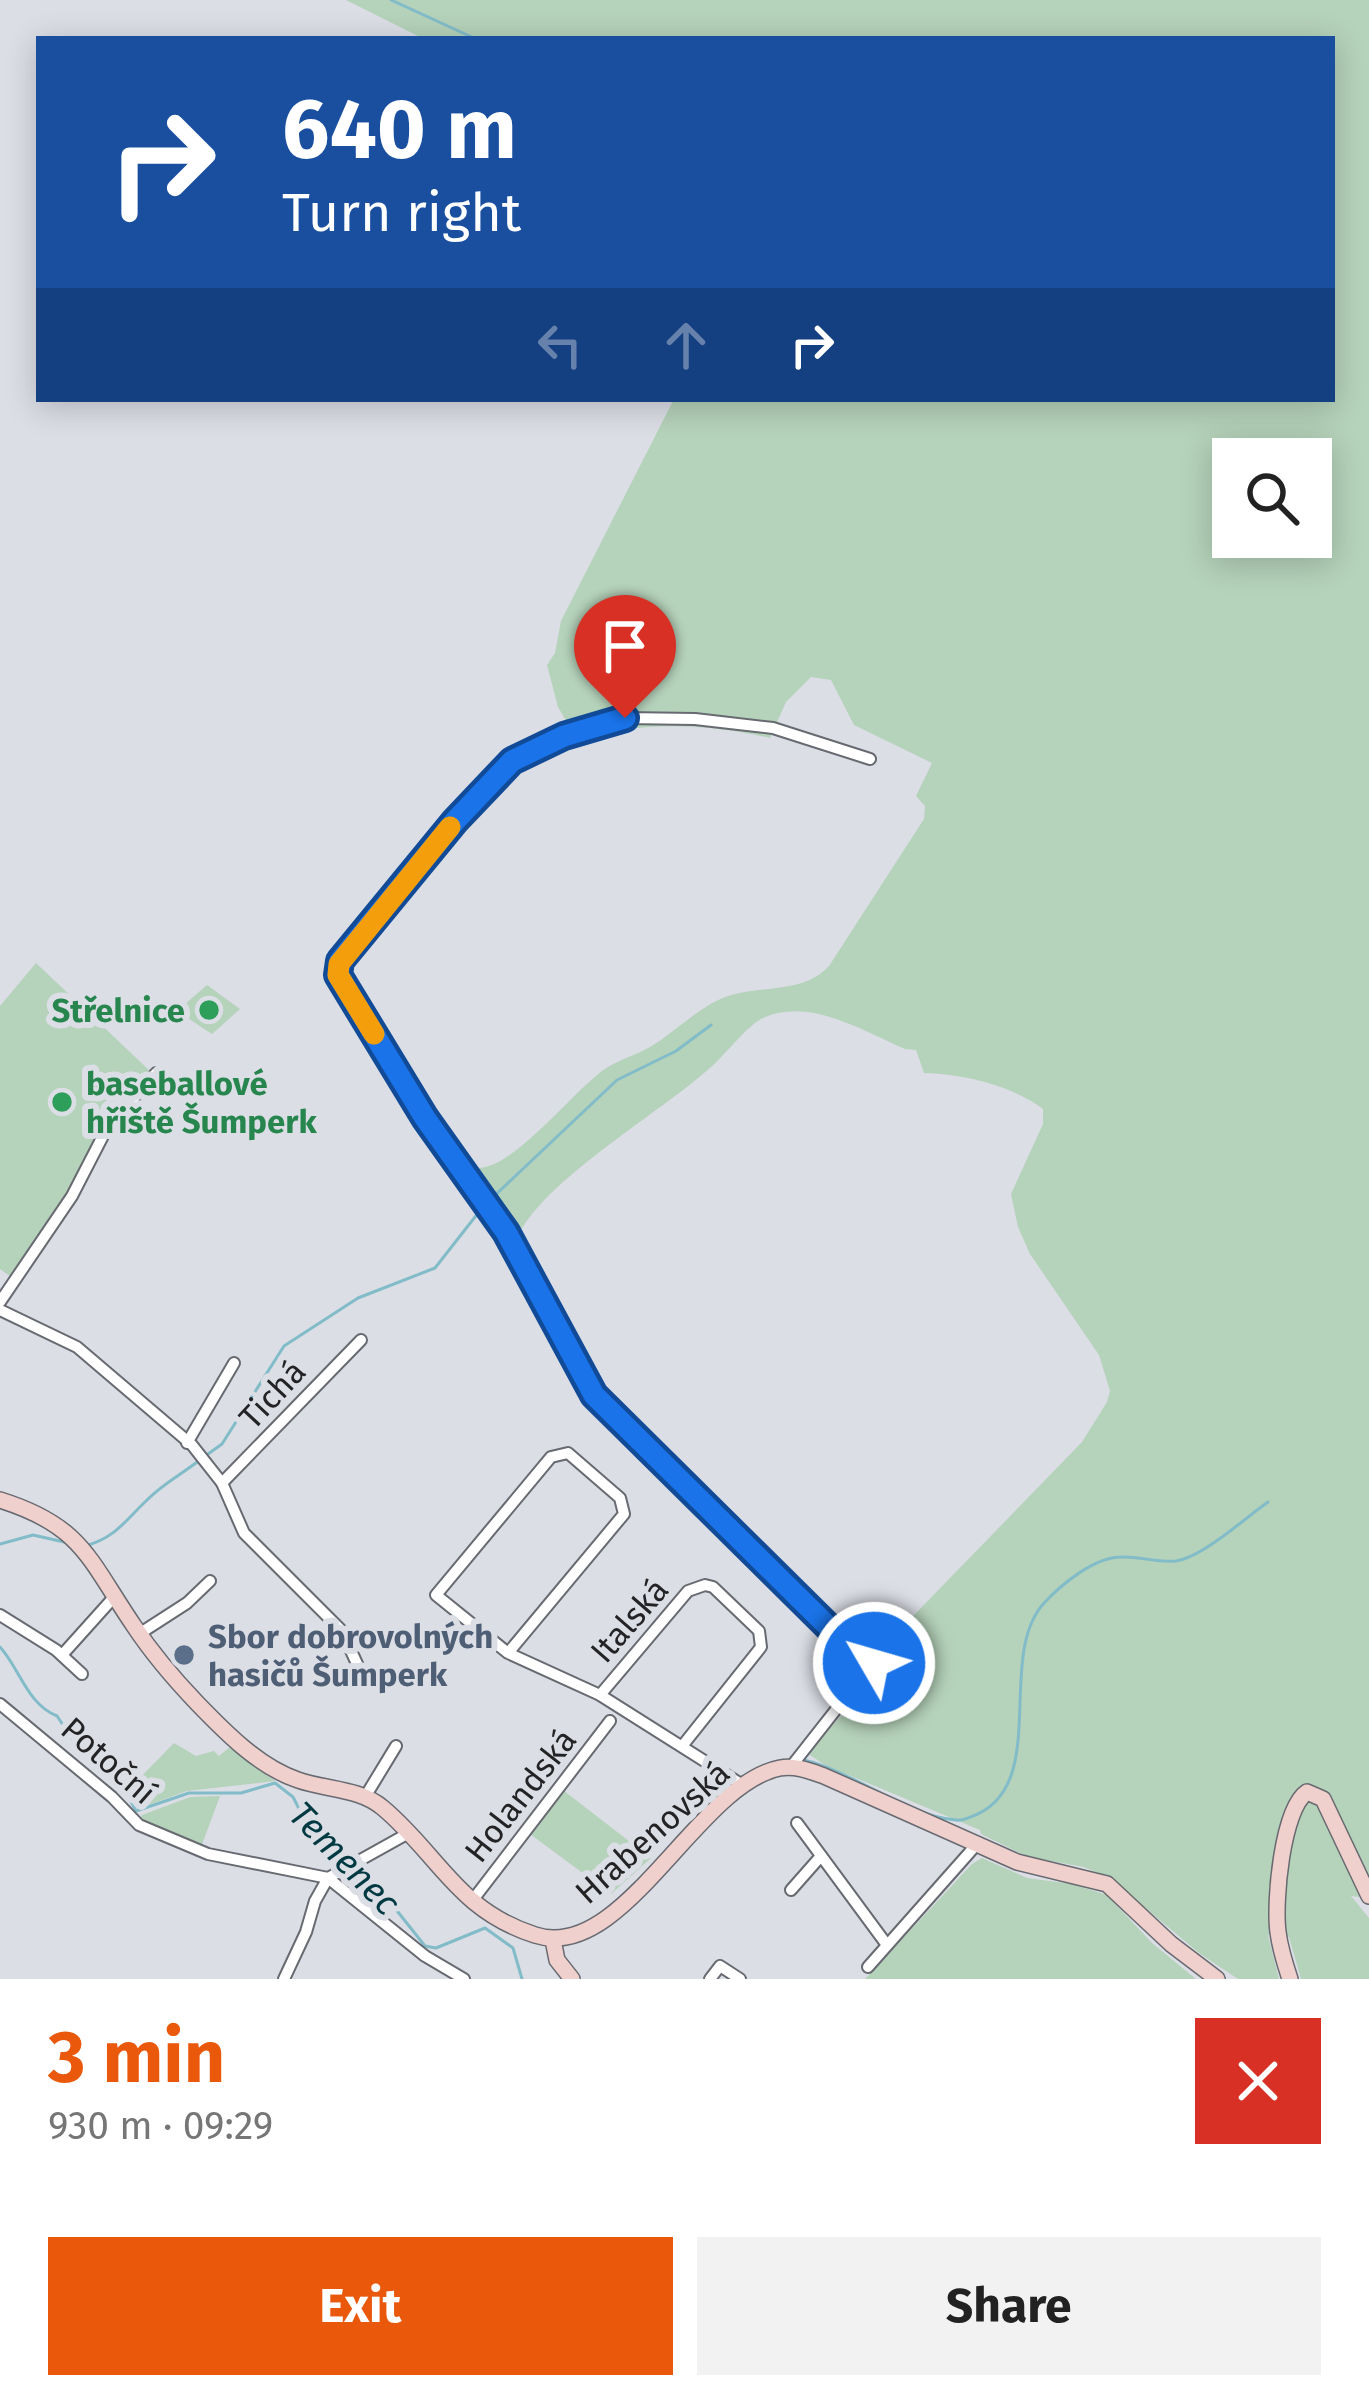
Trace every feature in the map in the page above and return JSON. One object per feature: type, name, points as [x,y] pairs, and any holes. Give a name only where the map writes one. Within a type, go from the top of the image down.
[{"type":"street","points":[[870,759],[772,728],[695,719],[625,718],[564,736],[512,761],[455,821],[338,968],[341,981],[425,1118],[506,1232],[594,1395],[871,1665],[790,1768],[824,1775],[1016,1862],[1107,1884],[1217,1979]]},
{"type":"street","points":[[156,1072],[106,1130],[72,1196],[0,1306],[77,1347],[187,1443],[222,1483],[244,1533],[342,1631],[358,1666]]},
{"type":"street","name":"Tichá","points":[[222,1483],[361,1340]]},
{"type":"street","points":[[187,1443],[234,1363]]},
{"type":"street","points":[[508,1653],[624,1514],[620,1498],[576,1457],[560,1452],[436,1595],[508,1653],[600,1695],[744,1786]]},
{"type":"street","points":[[0,1500],[45,1516],[71,1535],[97,1564],[139,1634],[193,1700],[261,1760],[301,1782],[365,1797],[383,1808],[472,1901],[519,1929],[553,1940],[565,1976]]},
{"type":"street","points":[[139,1634],[188,1603],[210,1581]]},
{"type":"street","name":"Italská","points":[[600,1695],[688,1591],[705,1585],[713,1588],[759,1631],[761,1647],[683,1745]]},
{"type":"street","points":[[62,1655],[115,1596]]},
{"type":"street","points":[[0,1615],[62,1655],[82,1674]]},
{"type":"street","name":"Potoční","points":[[0,1704],[139,1825],[208,1854],[328,1878],[425,1956],[464,1979]]},
{"type":"street","name":"Holandská","points":[[472,1901],[610,1721]]},
{"type":"street","points":[[365,1797],[397,1746]]},
{"type":"street","name":"Hrabenovská","points":[[553,1940],[578,1935],[598,1923],[643,1886],[705,1819],[744,1786],[779,1768],[790,1768]]},
{"type":"street","points":[[1290,1979],[1277,1930],[1276,1899],[1290,1817],[1299,1796],[1307,1792],[1323,1799],[1369,1896]]},
{"type":"street","points":[[797,1823],[887,1945]]},
{"type":"street","points":[[284,1979],[328,1878],[406,1834]]},
{"type":"street","points":[[868,1967],[976,1844]]},
{"type":"street","points":[[791,1890],[821,1856]]},
{"type":"street","points":[[710,1979],[721,1966],[740,1979]]},
{"type":"green space","points":[[346,0],[1369,0],[1369,1898],[1351,1896],[1369,1918],[1369,1979],[1301,1979],[1289,1937],[1268,1935],[1279,1979],[1238,1979],[1199,1953],[1111,1879],[1084,1867],[1028,1857],[980,1830],[825,1765],[807,1753],[900,1652],[885,1645],[1082,1442],[1110,1391],[1099,1355],[1030,1254],[1018,1227],[1011,1194],[1043,1124],[1043,1109],[987,1082],[924,1073],[916,1050],[836,1019],[799,1011],[763,1018],[710,1068],[555,1189],[520,1232],[497,1207],[472,1167],[487,1167],[504,1159],[594,1077],[650,1047],[712,1003],[735,994],[797,984],[829,966],[924,819],[925,806],[916,796],[932,763],[854,725],[831,680],[811,677],[786,702],[770,738],[673,726],[577,740],[558,707],[547,665],[555,653],[561,621],[672,402],[1335,402],[1335,36],[418,36]]},
{"type":"green space","name":"baseballové hřiště Šumperk","points":[[36,963],[151,1072],[98,1133],[76,1179],[11,1277],[0,1269],[0,1006]]},
{"type":"green space","name":"Střelnice","points":[[207,985],[240,1009],[212,1034],[177,1011]]},
{"type":"green space","points":[[174,1743],[196,1756],[214,1751],[219,1756],[230,1747],[275,1781],[187,1791],[137,1809],[127,1791]]},
{"type":"green space","points":[[564,1791],[651,1858],[611,1894],[530,1834]]},
{"type":"green space","points":[[220,1796],[200,1850],[138,1821],[142,1815],[190,1797]]},
{"type":"green space","points":[[982,1858],[1027,1878],[1107,1895],[1152,1943],[1196,1979],[865,1979]]},
{"type":"waterway","points":[[391,0],[469,36]]},
{"type":"waterway","points":[[489,1201],[617,1080],[676,1051],[711,1025]]},
{"type":"waterway","points":[[208,1454],[222,1444],[284,1346],[358,1298],[435,1268],[482,1208]]},
{"type":"waterway","points":[[85,1546],[112,1534],[158,1490],[200,1460]]},
{"type":"waterway","points":[[804,1760],[918,1811],[956,1820],[973,1816],[997,1800],[1010,1777],[1017,1749],[1023,1654],[1031,1625],[1045,1602],[1070,1579],[1101,1561],[1187,1558],[1268,1502]]},
{"type":"waterway","points":[[0,1544],[33,1535],[64,1542]]},
{"type":"waterway","name":"Temenec","points":[[0,1647],[31,1695],[57,1716],[84,1756],[118,1777],[136,1811],[189,1793],[241,1793],[275,1783],[293,1797],[311,1832],[359,1863],[425,1946],[436,1948],[485,1928],[513,1948],[522,1979]]},
{"type":"slow traffic","points":[[374,1034],[338,975],[340,961],[450,827]]},
{"type":"place","name":"Střelnice","points":[[209,1010]]},
{"type":"place","name":"baseballové hřiště Šumperk","points":[[62,1102]]},
{"type":"place","name":"Sbor dobrovolných hasičů Šumperk","points":[[184,1655]]},
{"type":"route","points":[[625,718],[564,736],[512,761],[455,821],[340,961],[338,975],[425,1118],[506,1232],[594,1395],[869,1667],[874,1663]]}]
